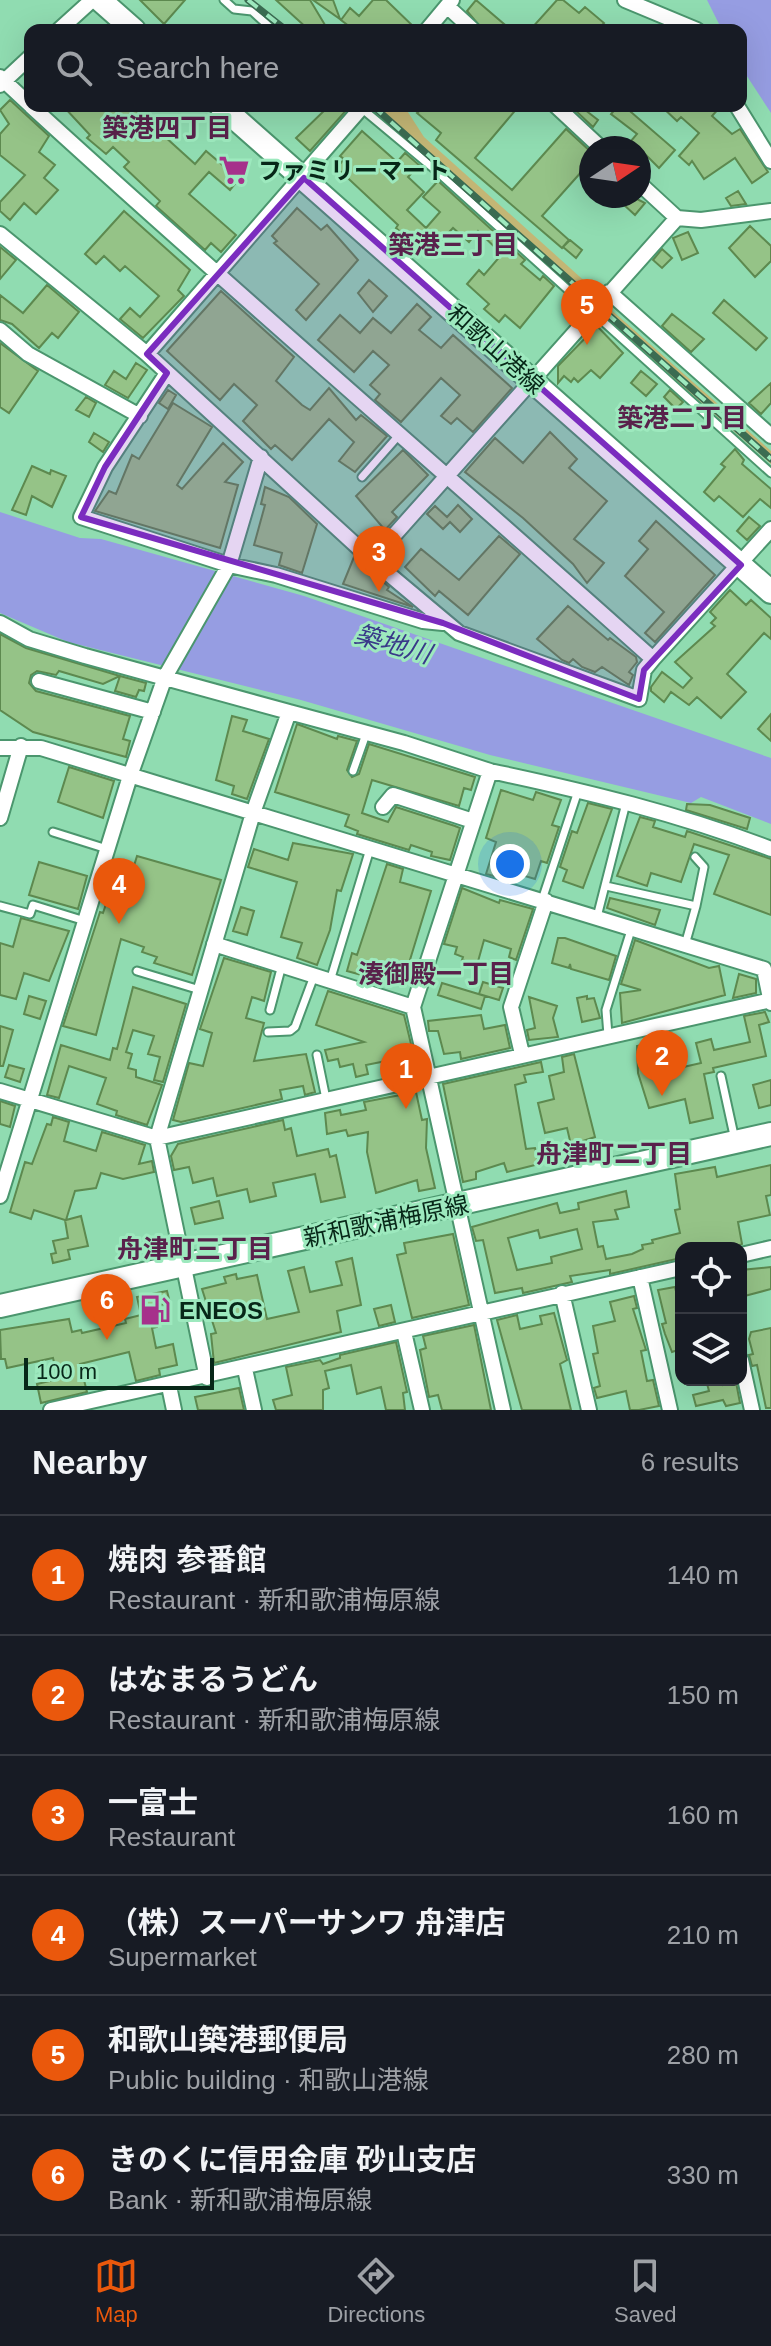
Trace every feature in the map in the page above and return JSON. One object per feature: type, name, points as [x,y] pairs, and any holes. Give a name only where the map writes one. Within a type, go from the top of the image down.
[{"type":"main road","points":[[100,0],[127,24]]},
{"type":"main road","name":"和歌山港線","points":[[228,112],[771,592]]},
{"type":"main road","name":"新和歌浦梅原線","points":[[0,1306],[771,1134]]},
{"type":"street","points":[[66,24],[92,0]]},
{"type":"street","points":[[625,0],[683,24]]},
{"type":"street","points":[[432,24],[450,3],[468,24]]},
{"type":"street","points":[[24,62],[1,81],[24,101]]},
{"type":"street","points":[[37,112],[216,276],[449,476],[653,659]]},
{"type":"street","points":[[147,354],[304,178],[357,112]]},
{"type":"street","points":[[562,112],[588,136]]},
{"type":"street","points":[[741,112],[771,161]]},
{"type":"street","points":[[651,194],[677,218],[701,220],[771,211]]},
{"type":"street","points":[[372,560],[677,218]]},
{"type":"street","points":[[0,234],[147,354],[372,560],[443,623],[459,633],[639,699],[644,670],[771,529]]},
{"type":"street","points":[[609,292],[771,436]]},
{"type":"street","points":[[0,330],[28,354],[140,416]]},
{"type":"street","points":[[167,373],[105,467],[81,517],[227,568],[276,575],[423,621],[443,623]]},
{"type":"street","points":[[0,1196],[130,776],[166,674],[227,568],[261,457]]},
{"type":"street","points":[[0,623],[29,639],[166,674],[490,771],[720,829],[771,849]]},
{"type":"street","points":[[39,681],[153,712]]},
{"type":"street","points":[[207,1378],[157,1138],[253,813],[289,712]]},
{"type":"street","points":[[0,818],[21,746]]},
{"type":"street","points":[[0,748],[41,748],[764,969],[771,1001],[522,1054],[157,1138],[0,1091]]},
{"type":"street","points":[[490,771],[454,873],[413,1007],[503,1410]]},
{"type":"street","points":[[383,807],[393,795],[473,821]]},
{"type":"street","points":[[522,1054],[511,1007],[544,901]]},
{"type":"street","points":[[214,944],[413,1007]]},
{"type":"street","points":[[747,1254],[771,1248]]},
{"type":"street","points":[[51,1410],[88,1406],[562,1293],[675,1269]]},
{"type":"street","points":[[640,1277],[670,1410]]},
{"type":"street","points":[[562,1293],[589,1410]]},
{"type":"street","points":[[404,1332],[422,1410]]},
{"type":"street","points":[[245,1369],[254,1410]]},
{"type":"street","points":[[169,1386],[174,1410]]},
{"type":"street","points":[[747,1386],[752,1410]]},
{"type":"lane","points":[[224,0],[234,9],[252,11],[266,24]]},
{"type":"lane","points":[[367,112],[771,473]]},
{"type":"lane","points":[[362,477],[400,434]]},
{"type":"lane","points":[[353,771],[366,734]]},
{"type":"lane","points":[[544,901],[578,791]]},
{"type":"lane","points":[[597,917],[626,803]]},
{"type":"lane","points":[[53,832],[107,849]]},
{"type":"lane","points":[[330,981],[371,848]]},
{"type":"lane","points":[[685,945],[704,867],[695,857]]},
{"type":"lane","points":[[606,886],[653,899],[670,897],[696,906]]},
{"type":"lane","points":[[0,906],[30,914],[33,905],[85,921]]},
{"type":"lane","points":[[608,1035],[606,1010],[632,928]]},
{"type":"lane","points":[[270,1010],[282,965]]},
{"type":"lane","points":[[137,971],[200,990]]},
{"type":"lane","points":[[268,1032],[290,1031],[295,1027],[314,976]]},
{"type":"lane","points":[[317,1055],[326,1099]]},
{"type":"lane","points":[[721,1076],[735,1142]]},
{"type":"highlighted area","points":[[304,178],[741,565],[644,670],[639,699],[443,623],[81,517],[105,467],[167,373],[147,354]]},
{"type":"shaded area","points":[[375,112],[408,112],[424,137],[599,294],[590,305]]},
{"type":"shaded area","points":[[608,307],[771,451],[771,464],[602,315]]},
{"type":"water","points":[[707,0],[771,0],[771,113],[747,76],[747,24],[719,24]]},
{"type":"water","name":"築地川","points":[[0,512],[80,538],[101,539],[304,596],[771,758],[771,824],[701,797],[691,803],[490,755],[301,700],[68,642],[0,613]]},
{"type":"building","points":[[140,0],[185,0],[164,24]]},
{"type":"building","points":[[276,0],[310,0],[324,24],[302,24]]},
{"type":"building","points":[[313,0],[333,0],[340,19]]},
{"type":"building","points":[[373,0],[386,0],[411,24],[346,24],[341,20],[350,8],[359,16]]},
{"type":"building","points":[[476,0],[504,24],[478,24],[467,11]]},
{"type":"building","points":[[557,0],[563,0],[579,13],[585,7],[604,23],[603,24],[535,24]]},
{"type":"building","points":[[10,100],[49,136],[39,152],[55,165],[44,178],[58,190],[36,214],[24,203],[10,220],[0,211],[0,202],[25,175],[0,155],[0,134],[9,124],[0,110]]},
{"type":"building","points":[[69,112],[138,112],[195,164],[206,151],[239,179],[230,190],[209,172],[189,194],[236,235],[221,252],[211,243],[205,250],[156,206],[160,201],[124,167],[129,162],[113,147],[106,154],[87,138],[90,135]]},
{"type":"building","points":[[323,112],[345,112],[310,151],[296,138]]},
{"type":"building","points":[[514,112],[475,158],[512,190],[566,129],[579,141],[579,174],[542,216],[569,240],[562,248],[436,140],[441,133],[417,113]]},
{"type":"building","points":[[577,112],[588,112],[598,120],[593,127]]},
{"type":"building","points":[[631,112],[675,150],[659,168],[651,160],[651,136],[635,136],[637,134],[611,114]]},
{"type":"building","points":[[667,112],[716,112],[712,116],[732,134],[740,129],[768,172],[752,183],[735,158],[704,179],[692,161],[689,165],[679,156],[699,133],[681,117],[677,121]]},
{"type":"building","points":[[362,131],[397,162],[405,153],[419,165],[408,177],[424,192],[407,210],[426,228],[440,212],[423,197],[438,181],[525,260],[521,264],[540,280],[543,276],[554,286],[520,328],[505,315],[499,322],[484,309],[489,304],[467,284],[479,270],[484,275],[502,254],[478,231],[469,242],[453,228],[429,253],[410,234],[407,238],[396,228],[398,225],[337,168],[344,159],[340,156]]},
{"type":"building","points":[[738,191],[746,204],[731,206],[726,198]]},
{"type":"building","points":[[297,208],[321,230],[327,225],[358,260],[306,320],[296,310],[319,284],[274,243],[277,241],[272,236]]},
{"type":"building","points":[[627,208],[641,208],[635,215]]},
{"type":"building","points":[[124,211],[190,270],[178,290],[184,296],[143,338],[120,319],[130,308],[140,317],[159,296],[125,266],[120,271],[104,256],[96,264],[85,254]]},
{"type":"building","points":[[750,226],[771,246],[771,261],[755,277],[729,248]]},
{"type":"building","points":[[688,232],[698,253],[682,260],[673,238]]},
{"type":"building","points":[[570,240],[582,250],[576,258],[563,247]]},
{"type":"building","points":[[0,247],[16,260],[0,279]]},
{"type":"building","points":[[662,249],[672,258],[662,268],[653,260]]},
{"type":"building","points":[[369,280],[387,296],[373,312],[358,293]]},
{"type":"building","points":[[47,285],[79,312],[58,338],[52,333],[39,348],[12,324],[0,320],[0,295],[23,313]]},
{"type":"building","points":[[221,291],[294,357],[276,381],[302,405],[310,410],[329,388],[356,420],[361,415],[387,436],[355,472],[339,461],[354,442],[329,419],[292,460],[275,445],[271,449],[243,421],[257,405],[234,384],[220,400],[167,351]]},
{"type":"building","points":[[724,300],[767,338],[756,350],[713,313]]},
{"type":"building","points":[[417,304],[431,317],[419,330],[441,348],[453,335],[512,388],[473,432],[457,418],[451,424],[441,416],[460,395],[441,378],[401,422],[375,400],[380,394],[370,385],[389,365],[373,351],[354,372],[318,340],[340,315],[360,333],[373,318],[391,333]]},
{"type":"building","points":[[672,314],[704,339],[691,352],[662,326]]},
{"type":"building","points":[[597,326],[623,353],[600,378],[591,370],[578,382],[574,378],[571,382],[564,376],[558,383],[558,366]]},
{"type":"building","points":[[0,343],[38,371],[9,413],[0,407]]},
{"type":"building","points":[[136,363],[147,370],[128,398],[105,385],[114,371],[126,379]]},
{"type":"building","points":[[641,371],[657,384],[646,396],[631,383]]},
{"type":"building","points":[[771,383],[771,403],[761,414],[749,403]]},
{"type":"building","points":[[168,390],[176,395],[168,409],[159,403]]},
{"type":"building","points":[[670,390],[683,402],[676,409],[664,397]]},
{"type":"building","points":[[86,397],[96,403],[89,417],[76,410]]},
{"type":"building","points":[[173,403],[212,427],[177,485],[182,489],[223,443],[243,462],[225,482],[238,485],[220,548],[95,511],[109,491],[116,494],[132,455],[139,459]]},
{"type":"building","points":[[644,406],[652,414],[642,425],[633,418]]},
{"type":"building","points":[[550,432],[577,459],[569,468],[607,501],[574,539],[604,563],[587,583],[573,564],[523,518],[465,472],[495,438],[523,463]]},
{"type":"building","points":[[94,433],[109,442],[103,452],[89,442]]},
{"type":"building","points":[[735,449],[744,460],[742,464],[771,489],[771,508],[760,499],[743,517],[719,496],[714,501],[704,492],[725,467],[721,464]]},
{"type":"building","points":[[403,450],[428,475],[392,512],[397,517],[385,530],[356,496]]},
{"type":"building","points":[[32,466],[50,474],[51,470],[66,476],[52,507],[32,496],[26,515],[12,510]]},
{"type":"building","points":[[265,487],[289,497],[317,524],[302,573],[279,565],[282,553],[254,545],[265,505],[261,504]]},
{"type":"building","points":[[458,505],[472,519],[460,532],[450,522],[443,529],[427,514],[435,506],[447,517]]},
{"type":"building","points":[[749,517],[760,526],[747,540],[737,531]]},
{"type":"building","points":[[656,521],[715,575],[655,642],[645,633],[664,612],[625,576],[648,549],[639,541]]},
{"type":"building","points":[[499,536],[520,554],[468,615],[439,591],[435,596],[405,567],[421,549],[459,580]]},
{"type":"building","points":[[354,557],[389,587],[387,590],[413,607],[343,584]]},
{"type":"building","points":[[730,590],[746,605],[751,600],[771,618],[771,639],[764,633],[727,674],[746,692],[721,718],[697,697],[689,705],[671,692],[664,702],[651,691],[651,687],[662,672],[683,688],[692,678],[675,662],[715,626],[711,623],[716,618],[710,612]]},
{"type":"building","points":[[568,606],[608,640],[610,638],[636,657],[637,662],[629,672],[633,675],[629,685],[602,667],[595,672],[573,659],[569,663],[562,660],[537,639]]},
{"type":"building","points":[[0,634],[26,648],[120,676],[103,684],[59,671],[56,675],[37,671],[31,675],[29,683],[36,691],[130,716],[123,739],[130,741],[126,757],[33,732],[0,710]]},
{"type":"building","points":[[120,676],[146,683],[144,691],[139,690],[136,697],[115,691]]},
{"type":"building","points":[[771,714],[771,741],[758,729]]},
{"type":"building","points":[[232,716],[247,720],[243,731],[269,739],[247,799],[232,794],[234,786],[216,780]]},
{"type":"building","points":[[297,724],[337,739],[338,736],[357,741],[347,770],[352,777],[359,774],[369,744],[475,777],[471,790],[464,788],[459,806],[372,780],[362,813],[388,822],[396,807],[460,828],[450,860],[431,856],[432,852],[411,845],[409,850],[357,834],[358,831],[345,826],[349,815],[275,792]]},
{"type":"building","points":[[69,767],[114,781],[103,818],[58,802]]},
{"type":"building","points":[[501,790],[533,800],[536,792],[561,800],[552,825],[559,827],[547,863],[541,861],[535,879],[508,871],[505,879],[486,874],[496,842],[486,838]]},
{"type":"building","points":[[588,803],[612,809],[583,888],[563,881],[567,870],[560,867],[572,831],[577,833]]},
{"type":"building","points":[[687,804],[710,805],[750,818],[747,829],[686,810]]},
{"type":"building","points":[[640,817],[655,821],[653,827],[685,837],[687,831],[771,859],[771,915],[714,894],[729,855],[694,844],[681,882],[651,873],[647,886],[617,876]]},
{"type":"building","points":[[293,843],[353,854],[341,891],[337,890],[330,930],[317,965],[297,958],[302,943],[281,937],[297,882],[248,867],[254,849],[288,860]]},
{"type":"building","points":[[137,856],[221,880],[192,975],[154,963],[157,957],[142,952],[144,947],[121,939],[96,1035],[63,1026],[100,912],[103,913],[107,901],[122,905]]},
{"type":"building","points":[[39,862],[87,876],[78,909],[29,895]]},
{"type":"building","points":[[387,864],[403,869],[400,882],[431,891],[402,986],[347,971],[352,953],[357,955]]},
{"type":"building","points":[[462,888],[499,903],[500,900],[533,909],[516,960],[509,957],[511,949],[484,940],[477,965],[455,954],[457,947],[444,944]]},
{"type":"building","points":[[610,898],[660,910],[655,925],[607,908]]},
{"type":"building","points":[[241,907],[254,911],[247,935],[233,931]]},
{"type":"building","points":[[21,918],[69,931],[49,981],[24,973],[16,999],[0,995],[0,943],[13,947]]},
{"type":"building","points":[[558,938],[616,956],[609,980],[571,969],[570,964],[569,968],[552,963]]},
{"type":"building","points":[[635,940],[709,968],[719,966],[725,995],[622,1023],[620,993],[641,990],[621,984]]},
{"type":"building","points":[[224,958],[271,972],[264,1001],[252,997],[246,1018],[264,1023],[254,1061],[306,1054],[315,1092],[305,1095],[303,1086],[280,1090],[282,1099],[181,1122],[173,1120],[189,1063],[203,1066],[212,1033],[200,1029]]},
{"type":"building","points":[[739,974],[756,979],[756,993],[733,998]]},
{"type":"building","points":[[483,982],[503,988],[499,1000],[479,994]]},
{"type":"building","points":[[442,983],[485,996],[481,1009],[438,995]]},
{"type":"building","points":[[133,987],[186,1004],[163,1082],[154,1080],[160,1057],[148,1054],[154,1036],[133,1030],[126,1052],[132,1054],[128,1068],[136,1070],[136,1077],[162,1085],[147,1125],[116,1115],[117,1111],[97,1104],[106,1078],[69,1066],[59,1098],[47,1095],[61,1045],[110,1060],[113,1048],[117,1049]]},
{"type":"building","points":[[328,991],[404,1015],[417,1069],[402,1073],[401,1067],[393,1069],[391,1060],[366,1065],[368,1074],[356,1077],[353,1064],[340,1067],[338,1059],[328,1061],[325,1050],[364,1042],[316,1025]]},
{"type":"building","points":[[29,996],[46,1001],[40,1019],[24,1014]]},
{"type":"building","points":[[587,996],[587,999],[594,998],[600,1018],[582,1022],[577,998]]},
{"type":"building","points":[[529,997],[557,1006],[553,1018],[558,1037],[529,1040],[527,1030],[535,1028]]},
{"type":"building","points":[[765,1012],[769,1022],[759,1025],[766,1056],[713,1068],[714,1072],[704,1074],[713,1118],[690,1123],[685,1099],[649,1108],[638,1073],[637,1046],[650,1043],[649,1038],[669,1033],[679,1068],[701,1063],[696,1043],[711,1039],[714,1050],[750,1042],[744,1016]]},
{"type":"building","points":[[481,1015],[484,1029],[505,1025],[510,1048],[461,1059],[460,1052],[444,1054],[438,1031],[429,1031],[428,1021]]},
{"type":"building","points":[[0,1026],[13,1030],[3,1066],[0,1066]]},
{"type":"building","points":[[574,1054],[595,1137],[571,1145],[567,1128],[545,1133],[538,1103],[554,1099],[549,1076],[564,1072],[562,1057]]},
{"type":"building","points":[[541,1062],[543,1072],[524,1075],[526,1082],[515,1085],[526,1149],[535,1148],[539,1164],[507,1172],[504,1163],[476,1172],[476,1179],[463,1182],[443,1084]]},
{"type":"building","points":[[9,1065],[24,1069],[20,1082],[5,1077]]},
{"type":"building","points":[[771,1080],[771,1105],[759,1108],[753,1085]]},
{"type":"building","points":[[416,1092],[422,1120],[427,1119],[426,1148],[435,1188],[419,1191],[417,1180],[376,1193],[367,1152],[368,1132],[348,1136],[346,1130],[327,1134],[325,1113],[340,1110],[341,1115],[366,1110],[364,1102]]},
{"type":"building","points":[[0,1101],[15,1106],[10,1127],[0,1124]]},
{"type":"building","points":[[53,1117],[69,1122],[64,1141],[96,1151],[102,1132],[145,1145],[139,1164],[152,1161],[154,1172],[123,1179],[101,1173],[96,1188],[75,1191],[66,1220],[81,1216],[88,1246],[68,1250],[70,1259],[53,1263],[51,1254],[56,1253],[53,1241],[68,1238],[65,1220],[34,1210],[31,1219],[10,1212],[25,1162],[32,1164],[47,1124],[51,1125]]},
{"type":"building","points":[[283,1120],[285,1130],[291,1128],[297,1156],[328,1149],[330,1157],[336,1155],[345,1197],[321,1202],[315,1174],[273,1183],[276,1196],[250,1202],[247,1189],[217,1196],[213,1178],[193,1183],[189,1167],[174,1170],[171,1156],[178,1144]]},
{"type":"building","points":[[771,1165],[771,1195],[766,1196],[770,1215],[738,1222],[742,1242],[675,1242],[675,1259],[610,1274],[610,1270],[570,1276],[572,1282],[523,1293],[522,1288],[495,1293],[483,1240],[476,1241],[472,1227],[557,1203],[560,1213],[579,1209],[578,1203],[626,1191],[629,1207],[615,1210],[618,1219],[593,1222],[598,1247],[603,1246],[606,1259],[632,1254],[643,1249],[642,1245],[653,1243],[652,1240],[680,1233],[675,1210],[680,1209],[675,1174],[715,1167],[717,1177]],"holes":[[[577,1229],[582,1249],[551,1257],[552,1263],[517,1270],[508,1238],[538,1230],[540,1238]]]},
{"type":"building","points":[[219,1201],[223,1218],[195,1224],[191,1208]]},
{"type":"building","points":[[453,1234],[469,1305],[412,1318],[397,1255],[406,1253],[404,1243]]},
{"type":"building","points":[[352,1258],[361,1305],[337,1311],[341,1332],[214,1363],[211,1334],[216,1333],[202,1289],[226,1283],[224,1277],[236,1274],[237,1279],[257,1275],[267,1319],[299,1312],[288,1271],[304,1267],[310,1292],[342,1285],[336,1262]]},
{"type":"building","points":[[771,1267],[771,1289],[747,1295],[747,1269]]},
{"type":"building","points":[[675,1287],[675,1351],[672,1352],[662,1324],[666,1323],[658,1290]]},
{"type":"building","points":[[167,1291],[170,1303],[155,1306],[157,1327],[152,1328],[156,1348],[173,1344],[177,1365],[159,1369],[160,1375],[136,1381],[129,1352],[80,1364],[87,1392],[41,1403],[37,1384],[58,1379],[53,1358],[7,1368],[5,1359],[1,1359],[0,1330],[69,1319],[72,1332],[81,1330],[82,1333],[126,1323],[125,1319],[141,1315],[137,1297]]},
{"type":"building","points":[[634,1296],[637,1308],[633,1309],[646,1350],[641,1351],[647,1381],[653,1380],[659,1406],[639,1410],[630,1410],[626,1391],[597,1398],[594,1388],[600,1386],[593,1354],[598,1353],[593,1326],[615,1321],[610,1302]]},
{"type":"building","points":[[391,1305],[395,1322],[379,1326],[374,1309]]},
{"type":"building","points":[[554,1313],[567,1360],[560,1364],[571,1410],[522,1410],[497,1320],[517,1315],[520,1329],[542,1324],[540,1316]]},
{"type":"building","points":[[474,1325],[491,1410],[442,1410],[438,1395],[429,1397],[420,1350],[426,1348],[423,1336]]},
{"type":"building","points":[[771,1328],[771,1408],[766,1408],[757,1365],[752,1366],[749,1355],[753,1354],[749,1339],[751,1332]]},
{"type":"building","points":[[396,1342],[407,1392],[403,1393],[405,1410],[386,1410],[381,1387],[357,1394],[351,1365],[325,1371],[329,1388],[323,1390],[323,1410],[276,1410],[273,1400],[292,1395],[286,1367],[320,1360],[323,1364],[340,1358],[340,1355]]},
{"type":"building","points":[[708,1386],[737,1386],[740,1403],[726,1406],[723,1400],[696,1406],[693,1395],[709,1391]]},
{"type":"building","points":[[239,1388],[244,1410],[198,1410],[195,1397]]},
{"type":"railway","points":[[248,0],[278,24]]},
{"type":"railway","points":[[380,112],[771,459]]},
{"type":"place","name":"ファミリーマート","points":[[234,170]]},
{"type":"place","name":"和歌山築港郵便局","points":[[587,345]]},
{"type":"place","name":"一富士","points":[[379,592]]},
{"type":"place","name":"（株）スーパーサンワ 舟津店","points":[[119,924]]},
{"type":"place","name":"はなまるうどん","points":[[662,1096]]},
{"type":"place","name":"焼肉 参番館","points":[[406,1109]]},
{"type":"place","name":"ENEOS","points":[[155,1310]]},
{"type":"place","name":"きのくに信用金庫 砂山支店","points":[[107,1340]]},
{"type":"district","name":"築港四丁目","points":[[167,128]]},
{"type":"district","name":"築港三丁目","points":[[453,245]]},
{"type":"district","name":"築港二丁目","points":[[682,418]]},
{"type":"district","name":"湊御殿一丁目","points":[[436,974]]},
{"type":"district","name":"舟津町二丁目","points":[[614,1154]]},
{"type":"district","name":"舟津町三丁目","points":[[195,1249]]}]
